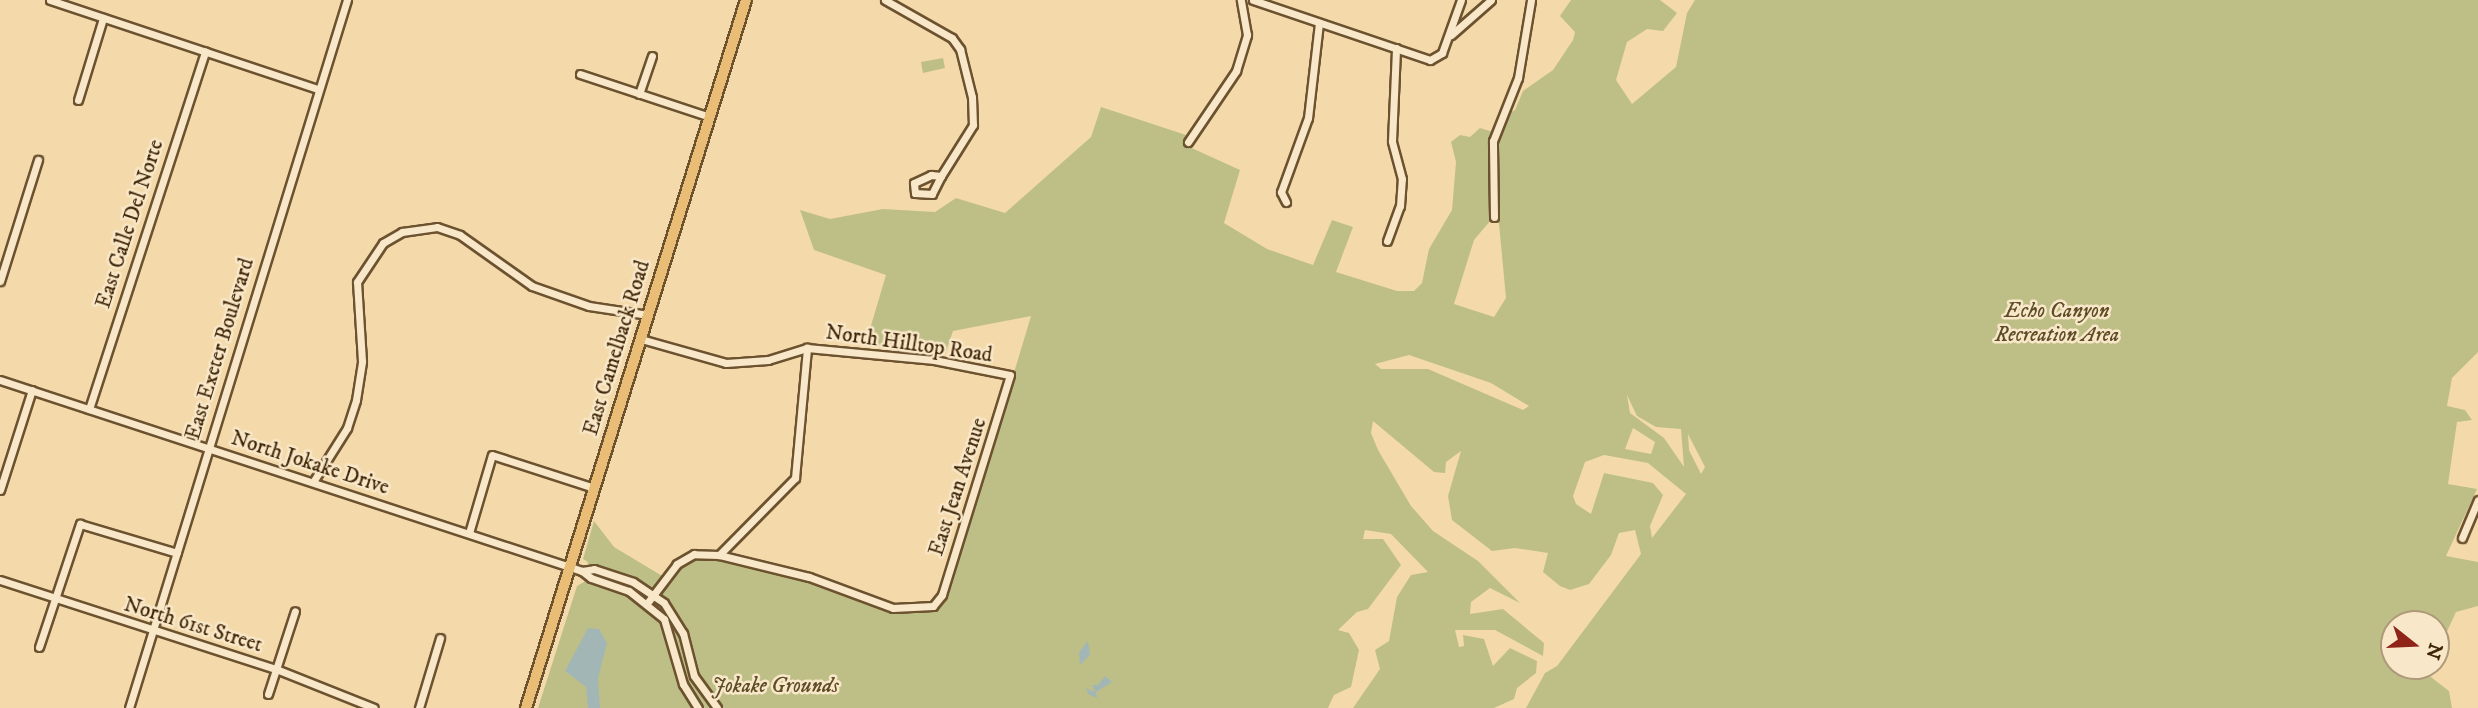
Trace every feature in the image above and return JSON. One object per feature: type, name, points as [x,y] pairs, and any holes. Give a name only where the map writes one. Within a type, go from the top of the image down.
[{"type":"main road","name":"East Camelback Road","points":[[526,708],[746,0]]},
{"type":"street","points":[[50,0],[318,89]]},
{"type":"street","name":"East Exeter Boulevard","points":[[129,708],[346,0]]},
{"type":"street","points":[[885,0],[952,38],[960,49],[972,97],[973,125],[941,176]]},
{"type":"street","points":[[1188,142],[1236,71],[1247,35],[1241,0]]},
{"type":"street","points":[[1253,0],[1435,59],[1448,38],[1461,0]]},
{"type":"street","points":[[1448,38],[1491,0]]},
{"type":"street","points":[[1494,217],[1493,141],[1518,78],[1531,0]]},
{"type":"street","points":[[78,100],[103,18]]},
{"type":"street","points":[[1286,202],[1282,192],[1308,118],[1319,23]]},
{"type":"street","points":[[1387,241],[1400,206],[1402,179],[1392,141],[1396,48]]},
{"type":"street","name":"East Calle Del Norte","points":[[89,409],[158,185],[205,51]]},
{"type":"street","points":[[639,94],[652,56]]},
{"type":"street","points":[[580,74],[710,117]]},
{"type":"street","points":[[0,281],[38,160]]},
{"type":"street","points":[[313,482],[347,428],[356,400],[362,361],[357,282],[383,243],[414,228],[437,226],[460,236],[526,284],[589,306],[648,315]]},
{"type":"street","name":"North Hilltop Road","points":[[641,339],[726,363],[768,360],[807,348],[934,360],[1010,375]]},
{"type":"street","points":[[648,602],[677,564],[694,554],[719,555],[795,478],[807,348]]},
{"type":"street","name":"East Jean Avenue","points":[[719,555],[809,577],[893,608],[933,606],[942,595],[1010,375]]},
{"type":"street","name":"North Jokake Drive","points":[[0,380],[582,570]]},
{"type":"street","points":[[0,490],[32,390]]},
{"type":"street","points":[[469,533],[492,455],[594,488]]},
{"type":"street","points":[[2462,538],[2478,500]]},
{"type":"street","points":[[39,647],[53,598],[80,524],[177,553]]},
{"type":"street","points":[[582,570],[615,576],[653,594],[673,613],[694,676],[717,708]]},
{"type":"street","points":[[582,570],[648,602],[673,637],[683,684],[698,708]]},
{"type":"street","name":"North 61st Street","points":[[0,580],[276,669],[374,708]]},
{"type":"street","points":[[268,694],[295,611]]},
{"type":"street","points":[[419,708],[440,638]]},
{"type":"green space","points":[[1571,0],[1660,0],[1677,13],[1663,31],[1647,29],[1627,42],[1616,80],[1632,104],[1676,67],[1687,13],[1695,0],[2478,0],[2478,352],[2452,378],[2447,406],[2465,410],[2472,420],[2457,422],[2448,484],[2477,489],[2446,556],[2478,562],[2478,606],[2456,612],[2450,625],[2450,610],[2380,610],[2380,680],[2435,680],[2449,691],[2452,708],[1526,708],[1545,673],[1557,666],[1641,554],[1635,530],[1619,533],[1611,555],[1589,584],[1570,590],[1560,586],[1543,572],[1548,553],[1515,548],[1492,551],[1452,520],[1448,496],[1461,451],[1446,462],[1445,473],[1434,472],[1373,421],[1371,433],[1378,450],[1411,506],[1433,531],[1478,561],[1520,603],[1490,588],[1471,602],[1470,614],[1503,609],[1544,643],[1543,656],[1495,630],[1455,630],[1459,647],[1464,646],[1463,635],[1484,639],[1493,666],[1510,648],[1537,661],[1536,673],[1517,688],[1514,699],[1494,708],[1353,708],[1380,669],[1375,650],[1389,641],[1397,597],[1411,575],[1428,572],[1391,534],[1365,530],[1363,539],[1383,539],[1401,565],[1368,609],[1357,612],[1338,630],[1349,633],[1359,650],[1351,687],[1334,695],[1328,708],[538,708],[577,586],[584,582],[588,562],[583,559],[594,521],[614,547],[669,580],[692,559],[720,559],[801,578],[867,605],[921,613],[935,609],[976,499],[1031,316],[953,331],[945,354],[899,352],[878,345],[867,339],[886,275],[814,250],[800,210],[830,219],[883,209],[935,212],[956,198],[1005,213],[1091,137],[1101,107],[1189,136],[1185,145],[1240,170],[1224,223],[1267,249],[1313,265],[1332,220],[1353,227],[1336,272],[1397,291],[1414,291],[1422,283],[1429,249],[1452,210],[1456,162],[1451,142],[1460,135],[1470,137],[1480,128],[1493,132],[1491,220],[1474,240],[1454,304],[1494,317],[1506,298],[1496,192],[1498,135],[1505,115],[1515,110],[1523,91],[1553,70],[1573,40],[1575,32],[1560,16]],"holes":[[[1409,355],[1491,383],[1529,406],[1523,410],[1428,369],[1381,369],[1375,364]],[[1627,395],[1637,416],[1656,427],[1681,429],[1684,467],[1664,438],[1630,413]],[[1633,428],[1655,442],[1651,454],[1625,449]],[[1688,434],[1705,467],[1701,474],[1689,450]],[[1604,455],[1648,463],[1686,494],[1652,538],[1650,526],[1663,495],[1653,483],[1604,473],[1591,514],[1576,504],[1573,496],[1585,462]]]},
{"type":"green space","points":[[943,58],[945,68],[923,73],[921,62]]},
{"type":"shaded area","points":[[588,628],[599,629],[607,643],[598,679],[600,708],[588,708],[586,687],[565,671]]},
{"type":"shaded area","points":[[1088,641],[1090,655],[1080,665],[1079,652]]},
{"type":"shaded area","points":[[1105,676],[1112,682],[1096,692],[1097,698],[1088,694],[1086,688],[1095,692],[1092,685],[1098,685]]},
{"type":"park label","name":"Echo Canyon Recreation Area","points":[[2057,323]]},
{"type":"park label","name":"Jokake Grounds","points":[[775,686]]}]
